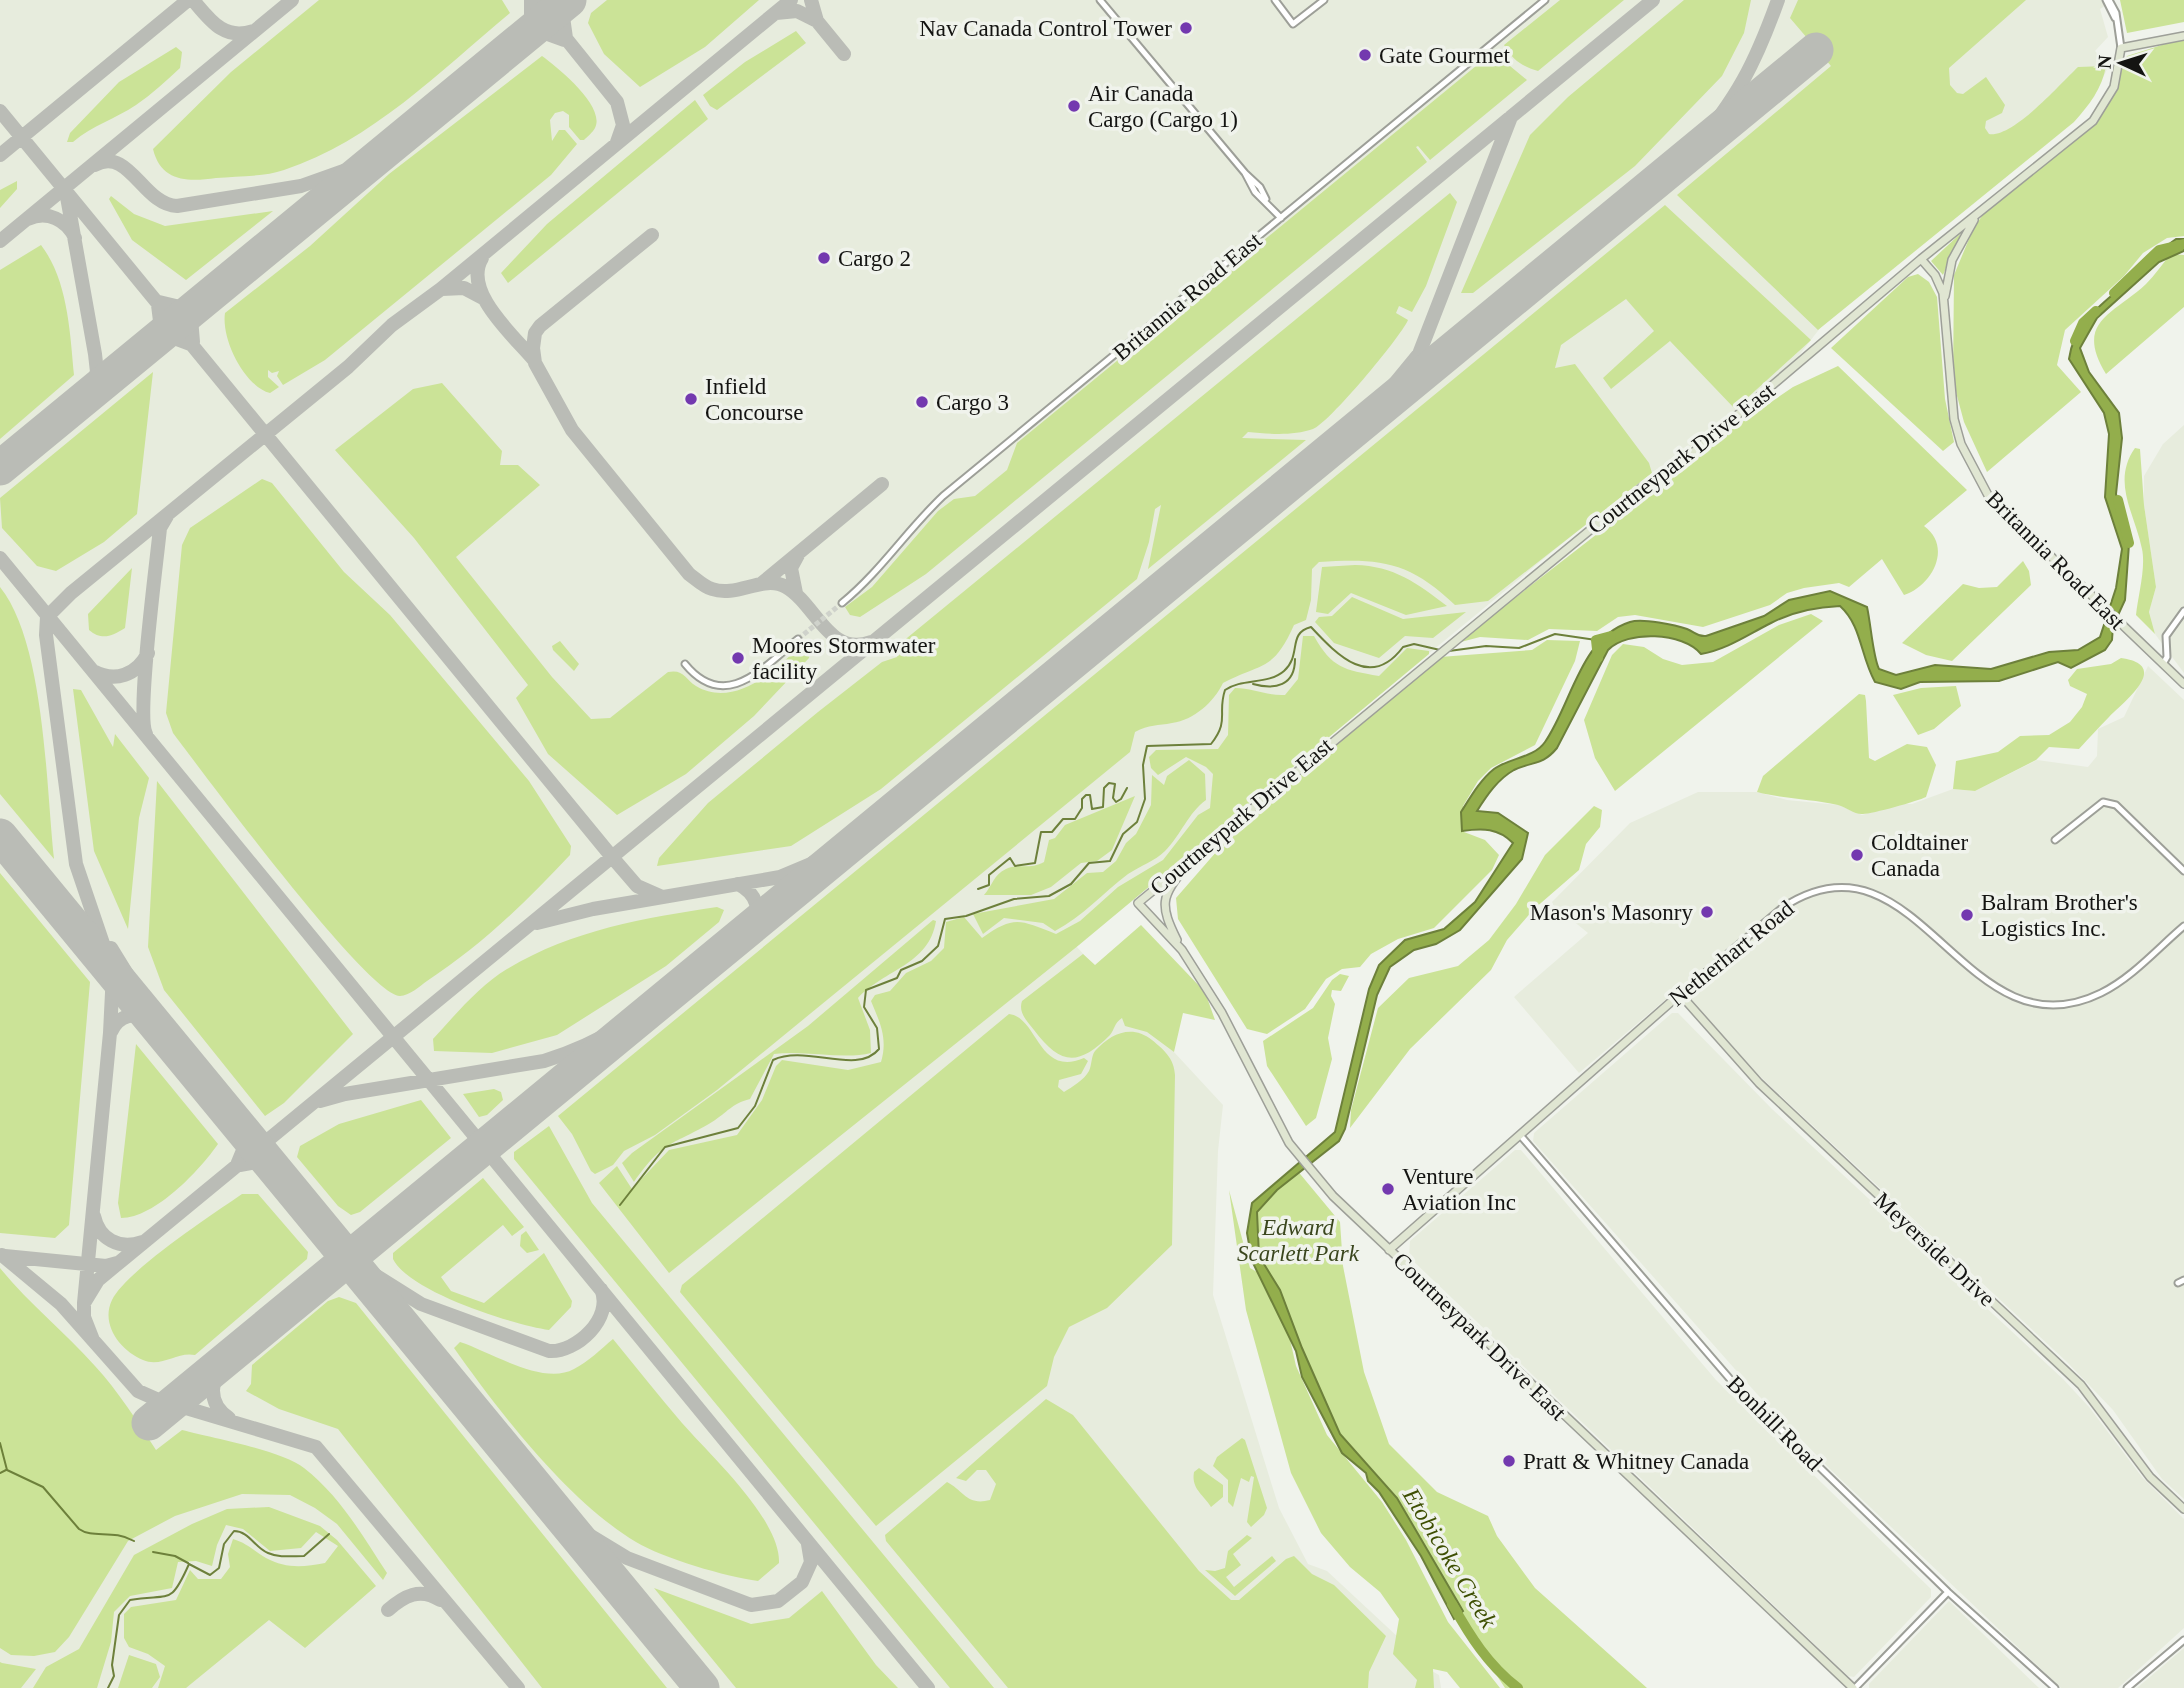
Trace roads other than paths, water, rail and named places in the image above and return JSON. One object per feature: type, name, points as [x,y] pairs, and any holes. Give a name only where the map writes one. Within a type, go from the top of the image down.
[{"type":"street","points":[[1100,0],[1245,173],[1260,187],[1281,218]]},
{"type":"street","points":[[1275,0],[1293,24],[1324,0]]},
{"type":"street","points":[[1945,300],[1955,252],[1979,213],[2093,121],[2114,87],[2121,48],[2108,0]]},
{"type":"street","name":"Britannia Road East","points":[[842,603],[883,566],[921,517],[943,495],[1540,2]]},
{"type":"street","points":[[2121,48],[2184,36]]},
{"type":"street","name":"Courtneypark Drive East","points":[[1854,1688],[1333,1196],[1281,1129],[1227,1021],[1182,950],[1138,903],[1641,488],[1689,456],[1920,259],[1979,213]]},
{"type":"street","name":"Britannia Road East","points":[[1920,259],[1935,275],[1945,300],[1954,419],[1973,470],[2003,514],[2184,684]]},
{"type":"street","points":[[2163,664],[2167,657],[2166,636],[2184,611]]},
{"type":"street","points":[[685,664],[701,680],[714,685],[738,684],[749,679],[798,639]]},
{"type":"street","points":[[2055,840],[2102,802],[2116,805],[2184,871]]},
{"type":"street","points":[[1182,950],[1166,918],[1165,896],[1196,855]]},
{"type":"street","name":"Netherhart Road","points":[[1389,1250],[1679,994],[1794,900],[1822,891],[1853,890],[1886,898],[1917,920],[1991,986],[2009,996],[2047,1006],[2066,1004],[2102,992],[2184,926]]},
{"type":"street","name":"Meyerside Drive","points":[[1679,994],[1718,1040],[1836,1157],[2081,1385],[2150,1476],[2184,1509]]},
{"type":"street","name":"Bonhill Road","points":[[1520,1135],[1736,1386],[1948,1592],[2054,1688]]},
{"type":"street","points":[[1854,1688],[1948,1592]]},
{"type":"street","points":[[2127,1688],[2184,1640]]},
{"type":"waterway","name":"Etobicoke Creek","points":[[2114,293],[2159,250],[2184,244]]},
{"type":"waterway","name":"Etobicoke Creek","points":[[2075,341],[2083,323],[2096,311]]},
{"type":"waterway","name":"Etobicoke Creek","points":[[2118,500],[2129,543]]},
{"type":"waterway","points":[[620,1205],[665,1147],[738,1128],[755,1106],[773,1060],[800,1055],[858,1060],[869,1057],[879,1049],[877,1028],[864,1007],[866,990],[897,978],[901,970],[922,961],[938,946],[945,919],[966,916],[1014,899],[1049,896],[1071,884],[1089,863],[1110,861],[1123,834],[1137,822],[1145,799],[1143,765],[1147,746],[1211,744],[1222,723],[1225,690],[1239,684],[1270,678],[1284,671],[1292,658],[1299,634],[1304,630],[1311,627],[1344,657],[1367,667],[1379,666],[1391,660],[1403,647],[1414,644],[1440,650]]},
{"type":"waterway","points":[[1449,651],[1486,646],[1519,648],[1555,634],[1596,640]]},
{"type":"waterway","name":"Etobicoke Creek","points":[[1598,658],[1596,640],[1611,636]]},
{"type":"waterway","points":[[1253,684],[1282,684],[1292,675],[1295,659]]},
{"type":"waterway","points":[[978,889],[989,885],[989,875],[1010,858],[1015,866],[1035,863],[1041,832],[1052,832],[1063,819],[1075,819],[1086,795],[1090,795],[1092,809],[1103,807],[1104,788],[1109,783],[1115,784],[1113,798],[1116,802],[1127,788]]},
{"type":"waterway","points":[[0,1443],[7,1470],[43,1487],[79,1529],[91,1533],[119,1535],[134,1541]]},
{"type":"waterway","points":[[0,1473],[6,1470]]},
{"type":"waterway","points":[[108,1688],[114,1676],[112,1665],[119,1615],[130,1600],[167,1596],[177,1587],[189,1564],[210,1575],[219,1568],[224,1544],[234,1531],[244,1534],[259,1547],[277,1556],[304,1556],[329,1534]]},
{"type":"waterway","points":[[153,1552],[175,1556],[188,1563]]},
{"type":"waterway","name":"Etobicoke Creek","points":[[1452,1604],[1481,1649],[1498,1670],[1518,1688]]},
{"type":"tunnel","points":[[798,639],[842,603]]},
{"type":"place","name":"Nav Canada Control Tower","points":[[1186,28]]},
{"type":"place","name":"Gate Gourmet","points":[[1365,55]]},
{"type":"place","name":"Air Canada Cargo (Cargo 1)","points":[[1074,106]]},
{"type":"place","name":"Cargo 2","points":[[824,258]]},
{"type":"place","name":"Infield Concourse","points":[[691,399]]},
{"type":"place","name":"Cargo 3","points":[[922,402]]},
{"type":"place","name":"Moores Stormwater facility","points":[[738,658]]},
{"type":"place","name":"Coldtainer Canada","points":[[1857,855]]},
{"type":"place","name":"Mason's Masonry","points":[[1707,912]]},
{"type":"place","name":"Balram Brother's Logistics Inc.","points":[[1967,915]]},
{"type":"place","name":"Venture Aviation Inc","points":[[1388,1189]]},
{"type":"place","name":"Pratt & Whitney Canada","points":[[1509,1461]]},
{"type":"park label","name":"Edward Scarlett Park","points":[[1298,1240]]}]
